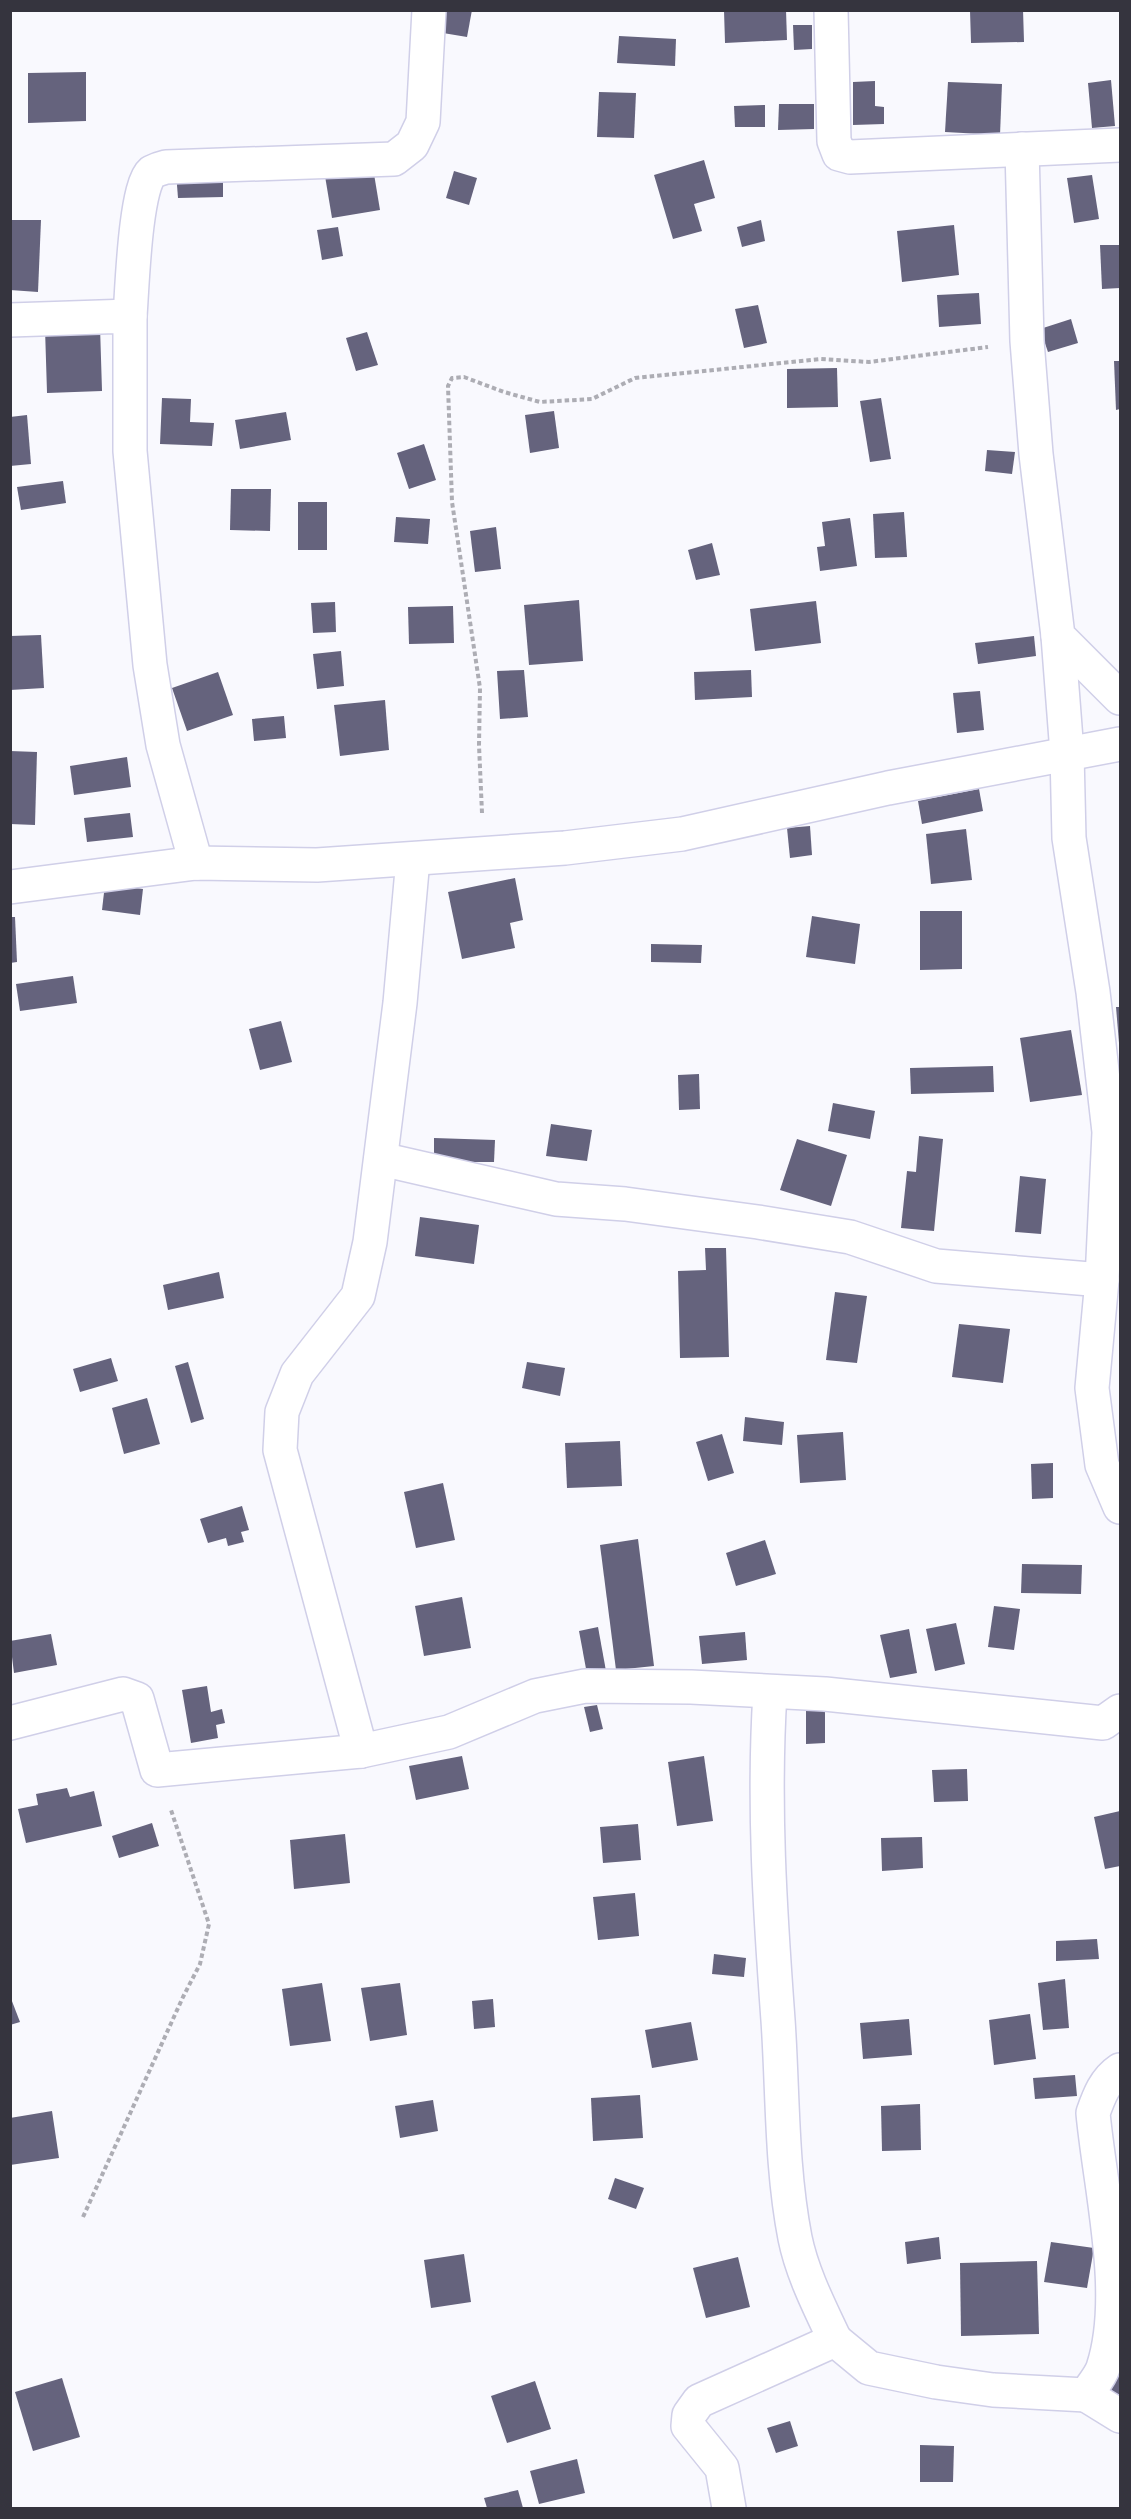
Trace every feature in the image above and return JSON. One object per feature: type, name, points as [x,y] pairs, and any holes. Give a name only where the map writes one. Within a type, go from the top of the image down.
[{"type":"street","points":[[196,863],[163,745],[150,665],[130,452],[130,316],[135,244],[145,185],[152,172],[166,167],[394,159],[412,145],[423,122],[429,10]]},
{"type":"street","points":[[831,10],[834,141],[840,154],[850,157],[1120,145]]},
{"type":"street","points":[[1022,149],[1027,341],[1036,454],[1058,636],[1067,753],[1069,838],[1093,992],[1108,1132],[1102,1280],[1092,1388],[1102,1466],[1120,1507]]},
{"type":"street","points":[[10,320],[130,316]]},
{"type":"street","points":[[1058,636],[1120,698]]},
{"type":"street","points":[[10,887],[196,863],[317,865],[565,848],[682,834],[888,788],[1120,744]]},
{"type":"street","points":[[361,1751],[280,1450],[282,1412],[297,1374],[358,1296],[370,1242],[381,1160],[400,1003],[413,859]]},
{"type":"street","points":[[381,1160],[556,1199],[658,1209],[850,1237],[936,1266],[1102,1280]]},
{"type":"street","points":[[10,1723],[123,1694],[137,1700],[157,1770],[361,1751],[449,1732],[536,1696],[585,1686],[691,1687],[836,1695],[1103,1723],[1120,1711]]},
{"type":"street","points":[[771,1693],[766,1757],[768,1897],[785,2163],[796,2240],[816,2299],[835,2340],[869,2368],[936,2382],[993,2390],[1086,2395],[1120,2416]]},
{"type":"street","points":[[1086,2395],[1103,2370],[1111,2326],[1111,2251],[1093,2113],[1100,2092],[1120,2070]]},
{"type":"street","points":[[729,2508],[722,2468],[688,2426],[689,2415],[699,2401],[835,2340]]},
{"type":"path","points":[[487,852],[481,797],[480,688],[452,502],[448,386],[452,378],[464,376],[504,392],[540,402],[592,399],[634,378],[821,359],[869,362],[1027,341]]},
{"type":"path","points":[[83,2217],[200,1964],[209,1924],[157,1770]]},
{"type":"building","points":[[441,10],[472,10],[467,37],[437,32]]},
{"type":"building","points":[[724,10],[786,10],[787,40],[725,43]]},
{"type":"building","points":[[970,10],[1023,10],[1024,42],[971,43]]},
{"type":"building","points":[[793,25],[812,25],[812,49],[794,50]]},
{"type":"building","points":[[619,36],[676,39],[675,66],[617,63]]},
{"type":"building","points":[[86,72],[86,121],[28,123],[28,73]]},
{"type":"building","points":[[1111,80],[1115,126],[1092,128],[1088,83]]},
{"type":"building","points":[[875,81],[875,106],[884,107],[884,124],[853,125],[853,82]]},
{"type":"building","points":[[948,82],[1002,84],[1000,135],[945,132]]},
{"type":"building","points":[[599,92],[636,93],[634,138],[597,137]]},
{"type":"building","points":[[779,104],[814,104],[814,129],[778,130]]},
{"type":"building","points":[[765,105],[765,127],[735,127],[734,106]]},
{"type":"building","points":[[704,160],[715,198],[694,204],[702,231],[673,239],[654,175]]},
{"type":"building","points":[[373,168],[380,210],[332,218],[325,176]]},
{"type":"building","points":[[223,170],[223,197],[178,198],[176,172]]},
{"type":"building","points":[[454,171],[477,178],[469,205],[446,198]]},
{"type":"building","points":[[1092,175],[1099,219],[1074,223],[1067,178]]},
{"type":"building","points":[[10,220],[41,220],[38,292],[10,290]]},
{"type":"building","points":[[761,220],[765,241],[742,247],[737,227]]},
{"type":"building","points":[[954,225],[959,275],[902,282],[897,231]]},
{"type":"building","points":[[338,227],[343,256],[322,260],[317,230]]},
{"type":"building","points":[[1100,245],[1120,245],[1120,288],[1102,289]]},
{"type":"building","points":[[979,293],[981,324],[939,327],[937,295]]},
{"type":"building","points":[[758,305],[767,343],[744,348],[735,309]]},
{"type":"building","points":[[1071,319],[1078,343],[1048,352],[1040,329]]},
{"type":"building","points":[[100,327],[102,391],[47,393],[45,329]]},
{"type":"building","points":[[367,332],[378,365],[356,371],[346,338]]},
{"type":"building","points":[[1114,361],[1120,361],[1120,409],[1116,410]]},
{"type":"building","points":[[837,368],[838,407],[787,408],[787,369]]},
{"type":"building","points":[[162,398],[191,399],[190,422],[214,423],[212,446],[160,444]]},
{"type":"building","points":[[881,398],[891,459],[870,462],[860,401]]},
{"type":"building","points":[[554,411],[559,448],[530,453],[525,415]]},
{"type":"building","points":[[286,412],[291,440],[240,449],[235,420]]},
{"type":"building","points":[[27,415],[31,464],[10,466],[10,417]]},
{"type":"building","points":[[424,444],[436,480],[409,489],[397,453]]},
{"type":"building","points":[[987,450],[1015,452],[1012,474],[985,471]]},
{"type":"building","points":[[63,481],[66,503],[21,510],[17,487]]},
{"type":"building","points":[[231,489],[271,489],[270,531],[230,530]]},
{"type":"building","points":[[298,502],[327,502],[327,550],[298,550]]},
{"type":"building","points":[[904,512],[907,557],[875,558],[873,514]]},
{"type":"building","points":[[396,517],[430,519],[428,544],[394,542]]},
{"type":"building","points":[[850,518],[857,566],[820,571],[817,547],[825,546],[822,522]]},
{"type":"building","points":[[496,527],[501,569],[475,572],[470,531]]},
{"type":"building","points":[[712,543],[720,575],[696,580],[688,550]]},
{"type":"building","points":[[579,600],[583,661],[529,665],[524,605]]},
{"type":"building","points":[[816,601],[821,643],[755,651],[750,609]]},
{"type":"building","points":[[335,602],[336,632],[313,633],[311,603]]},
{"type":"building","points":[[453,606],[454,643],[409,644],[408,607]]},
{"type":"building","points":[[41,635],[44,688],[10,690],[10,636]]},
{"type":"building","points":[[1034,636],[1036,656],[978,664],[975,643]]},
{"type":"building","points":[[341,651],[344,686],[317,689],[313,654]]},
{"type":"building","points":[[524,670],[528,717],[500,719],[497,671]]},
{"type":"building","points":[[751,670],[752,697],[695,700],[694,672]]},
{"type":"building","points":[[218,672],[233,715],[187,731],[172,688]]},
{"type":"building","points":[[980,691],[984,730],[957,733],[953,693]]},
{"type":"building","points":[[385,700],[389,750],[340,756],[334,705]]},
{"type":"building","points":[[284,716],[286,738],[254,741],[252,719]]},
{"type":"building","points":[[10,751],[37,752],[35,825],[10,824]]},
{"type":"building","points":[[127,757],[131,787],[74,795],[70,766]]},
{"type":"building","points":[[979,789],[983,811],[922,824],[918,801]]},
{"type":"building","points":[[130,813],[133,837],[87,842],[84,818]]},
{"type":"building","points":[[810,826],[812,855],[790,858],[787,828]]},
{"type":"building","points":[[966,829],[972,880],[931,884],[926,834]]},
{"type":"building","points":[[515,878],[523,920],[510,923],[515,948],[462,959],[448,892]]},
{"type":"building","points":[[105,884],[143,889],[140,915],[102,910]]},
{"type":"building","points":[[920,911],[962,911],[962,969],[920,970]]},
{"type":"building","points":[[812,916],[860,924],[855,964],[806,957]]},
{"type":"building","points":[[10,917],[15,917],[17,962],[10,963]]},
{"type":"building","points":[[651,944],[702,945],[701,963],[651,962]]},
{"type":"building","points":[[73,976],[77,1003],[20,1011],[16,984]]},
{"type":"building","points":[[1116,1007],[1120,1007],[1119,1043]]},
{"type":"building","points":[[281,1021],[292,1062],[260,1070],[249,1029]]},
{"type":"building","points":[[1071,1030],[1082,1095],[1030,1102],[1020,1038]]},
{"type":"building","points":[[993,1066],[994,1092],[911,1094],[910,1068]]},
{"type":"building","points":[[699,1074],[700,1109],[679,1110],[678,1075]]},
{"type":"building","points":[[833,1103],[875,1111],[870,1139],[828,1131]]},
{"type":"building","points":[[551,1124],[592,1130],[587,1161],[546,1156]]},
{"type":"building","points":[[919,1136],[943,1139],[934,1231],[901,1228],[907,1171],[916,1172]]},
{"type":"building","points":[[434,1138],[495,1140],[494,1162],[434,1162]]},
{"type":"building","points":[[797,1139],[847,1155],[831,1206],[780,1190]]},
{"type":"building","points":[[1020,1176],[1046,1179],[1041,1234],[1015,1232]]},
{"type":"building","points":[[420,1217],[479,1225],[474,1264],[415,1256]]},
{"type":"building","points":[[705,1248],[726,1248],[729,1357],[680,1358],[678,1271],[706,1270]]},
{"type":"building","points":[[219,1272],[224,1298],[168,1310],[163,1285]]},
{"type":"building","points":[[835,1292],[867,1296],[857,1363],[826,1360]]},
{"type":"building","points":[[959,1324],[1010,1329],[1003,1383],[952,1377]]},
{"type":"building","points":[[111,1358],[118,1381],[80,1392],[73,1369]]},
{"type":"building","points":[[188,1362],[204,1419],[191,1423],[175,1366]]},
{"type":"building","points":[[527,1362],[565,1368],[560,1396],[522,1388]]},
{"type":"building","points":[[147,1398],[160,1444],[124,1454],[112,1408]]},
{"type":"building","points":[[745,1417],[784,1422],[782,1445],[743,1441]]},
{"type":"building","points":[[843,1432],[846,1480],[800,1483],[797,1435]]},
{"type":"building","points":[[722,1434],[734,1473],[708,1481],[696,1442]]},
{"type":"building","points":[[620,1441],[622,1486],[567,1488],[565,1443]]},
{"type":"building","points":[[1053,1463],[1053,1498],[1032,1499],[1031,1464]]},
{"type":"building","points":[[443,1483],[455,1540],[416,1548],[404,1492]]},
{"type":"building","points":[[242,1506],[249,1530],[241,1532],[244,1542],[228,1546],[226,1538],[208,1543],[200,1519]]},
{"type":"building","points":[[638,1539],[654,1666],[616,1670],[600,1545]]},
{"type":"building","points":[[765,1540],[776,1574],[736,1586],[726,1553]]},
{"type":"building","points":[[1022,1564],[1082,1565],[1081,1594],[1021,1593]]},
{"type":"building","points":[[462,1597],[471,1648],[424,1656],[415,1606]]},
{"type":"building","points":[[994,1606],[1020,1609],[1014,1650],[988,1647]]},
{"type":"building","points":[[956,1623],[965,1664],[935,1671],[926,1629]]},
{"type":"building","points":[[598,1627],[606,1671],[587,1674],[579,1631]]},
{"type":"building","points":[[909,1629],[917,1673],[890,1678],[880,1635]]},
{"type":"building","points":[[745,1632],[747,1660],[702,1664],[699,1636]]},
{"type":"building","points":[[51,1634],[57,1665],[14,1673],[10,1641]]},
{"type":"building","points":[[207,1686],[211,1712],[222,1709],[225,1723],[216,1725],[218,1738],[191,1743],[182,1690]]},
{"type":"building","points":[[597,1705],[603,1729],[590,1732],[584,1707]]},
{"type":"building","points":[[825,1707],[825,1743],[806,1744],[806,1708]]},
{"type":"building","points":[[462,1756],[469,1789],[416,1800],[409,1766]]},
{"type":"building","points":[[704,1756],[713,1821],[677,1826],[668,1762]]},
{"type":"building","points":[[967,1769],[968,1801],[934,1802],[932,1770]]},
{"type":"building","points":[[67,1788],[70,1797],[94,1791],[102,1826],[26,1843],[18,1809],[38,1805],[36,1794]]},
{"type":"building","points":[[1120,1811],[1120,1866],[1105,1869],[1094,1817]]},
{"type":"building","points":[[152,1823],[159,1846],[119,1858],[112,1836]]},
{"type":"building","points":[[638,1824],[641,1860],[603,1863],[600,1827]]},
{"type":"building","points":[[345,1834],[350,1883],[294,1889],[290,1840]]},
{"type":"building","points":[[922,1837],[923,1868],[882,1871],[881,1838]]},
{"type":"building","points":[[635,1893],[639,1936],[598,1940],[593,1897]]},
{"type":"building","points":[[1097,1939],[1099,1959],[1056,1961],[1056,1941]]},
{"type":"building","points":[[714,1954],[746,1958],[744,1977],[712,1974]]},
{"type":"building","points":[[1065,1979],[1069,2028],[1043,2030],[1038,1983]]},
{"type":"building","points":[[322,1983],[331,2041],[290,2046],[282,1989]]},
{"type":"building","points":[[400,1983],[407,2035],[370,2041],[361,1988]]},
{"type":"building","points":[[10,1996],[20,2022],[10,2025]]},
{"type":"building","points":[[493,1999],[495,2027],[474,2029],[472,2001]]},
{"type":"building","points":[[1030,2014],[1036,2059],[994,2065],[989,2020]]},
{"type":"building","points":[[909,2019],[912,2055],[863,2059],[860,2023]]},
{"type":"building","points":[[691,2022],[698,2060],[652,2068],[645,2030]]},
{"type":"building","points":[[1075,2075],[1077,2096],[1035,2099],[1033,2078]]},
{"type":"building","points":[[640,2095],[643,2138],[593,2141],[591,2098]]},
{"type":"building","points":[[433,2100],[438,2131],[400,2138],[395,2106]]},
{"type":"building","points":[[920,2104],[921,2150],[882,2151],[881,2106]]},
{"type":"building","points":[[52,2111],[59,2158],[10,2165],[10,2118]]},
{"type":"building","points":[[615,2178],[644,2188],[636,2209],[608,2199]]},
{"type":"building","points":[[939,2237],[941,2259],[907,2264],[905,2242]]},
{"type":"building","points":[[1051,2242],[1094,2248],[1087,2288],[1044,2282]]},
{"type":"building","points":[[464,2254],[471,2302],[431,2308],[424,2260]]},
{"type":"building","points":[[738,2257],[750,2307],[706,2318],[693,2268]]},
{"type":"building","points":[[1037,2261],[1039,2334],[961,2336],[960,2263]]},
{"type":"building","points":[[1120,2361],[1120,2395],[1106,2389]]},
{"type":"building","points":[[62,2378],[80,2437],[33,2451],[15,2392]]},
{"type":"building","points":[[535,2381],[551,2429],[507,2443],[491,2396]]},
{"type":"building","points":[[790,2421],[798,2446],[776,2453],[767,2428]]},
{"type":"building","points":[[920,2445],[954,2446],[953,2482],[920,2482]]},
{"type":"building","points":[[577,2459],[585,2493],[539,2504],[530,2471]]},
{"type":"building","points":[[518,2490],[523,2508],[487,2508],[484,2498]]}]
